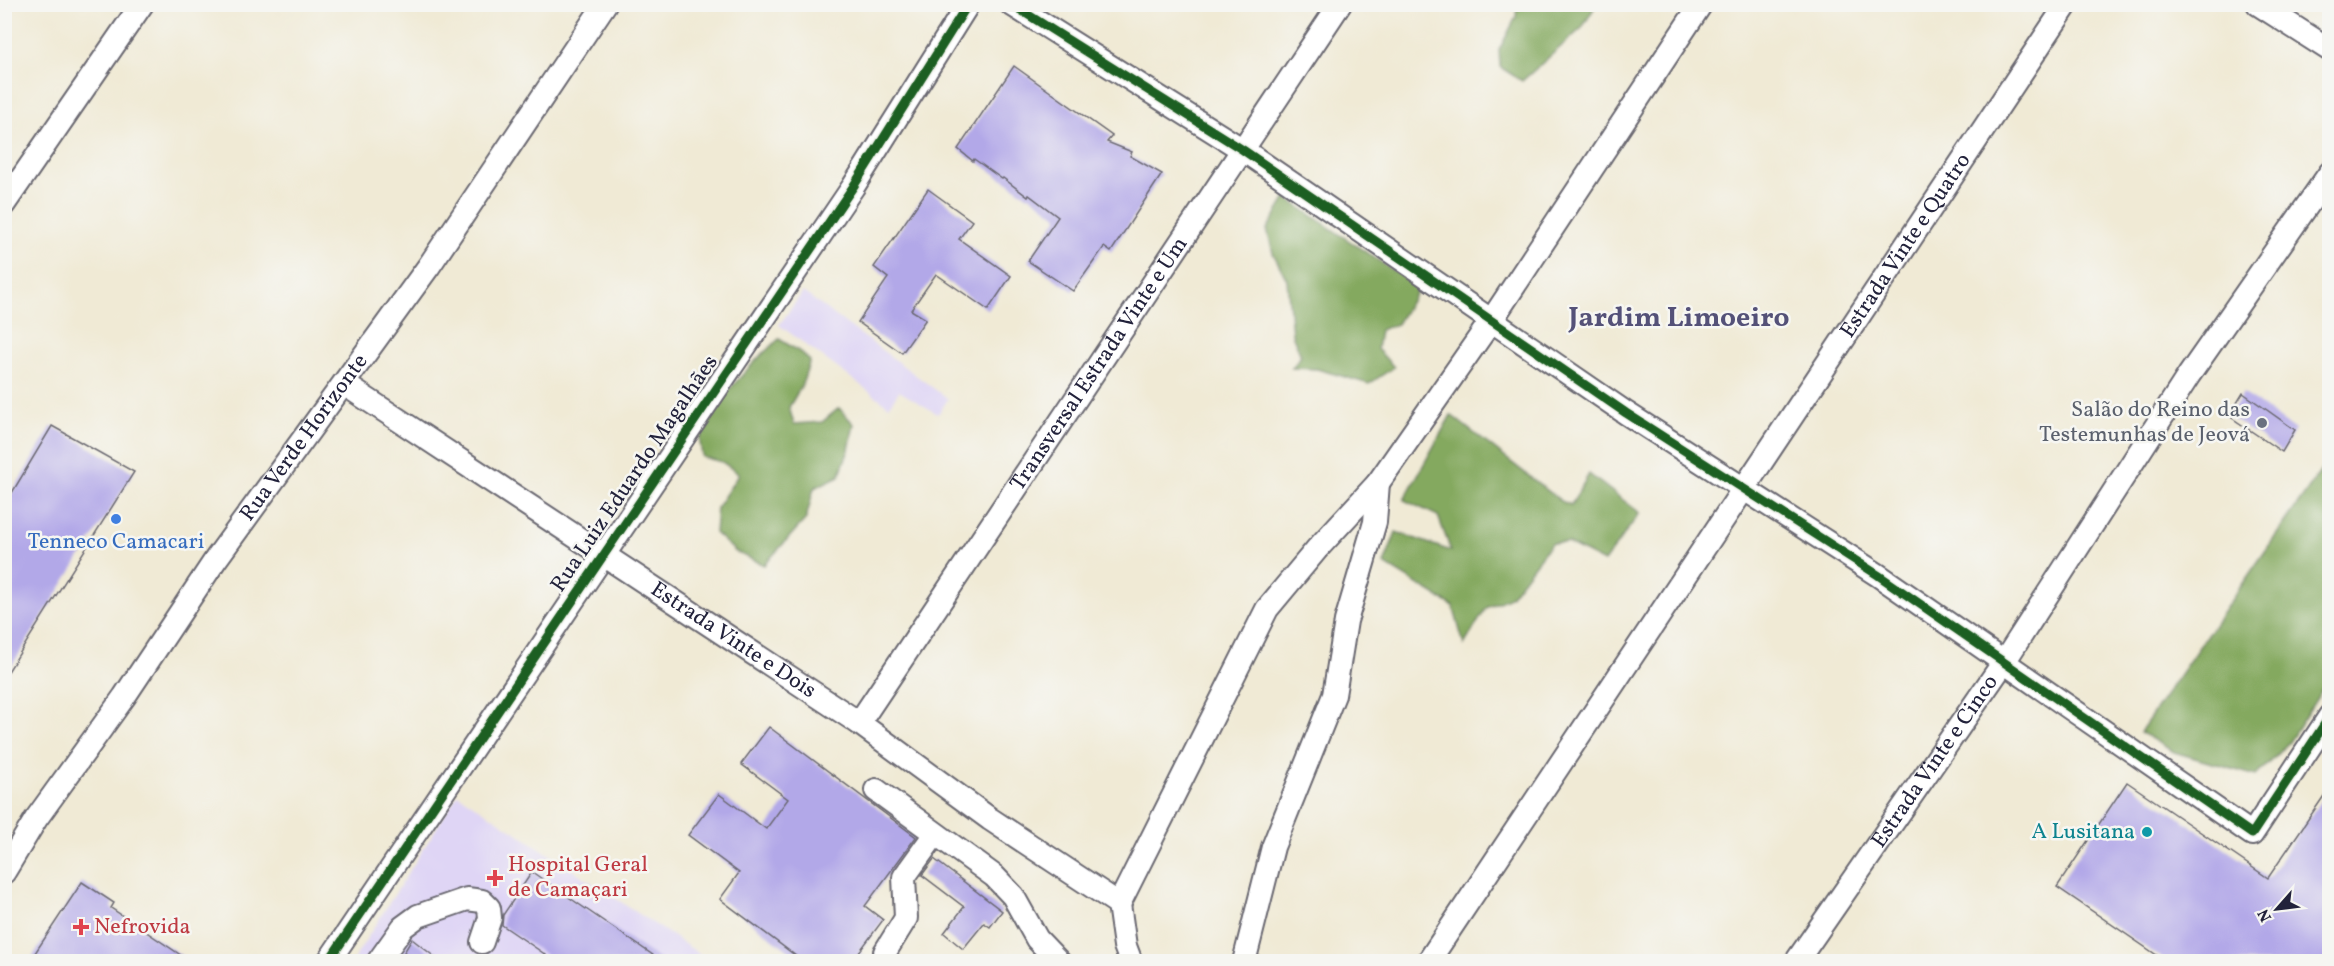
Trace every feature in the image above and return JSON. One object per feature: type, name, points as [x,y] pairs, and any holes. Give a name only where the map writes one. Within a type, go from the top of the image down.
[{"type":"street","points":[[5,201],[142,4]]},
{"type":"street","name":"Rua Verde Horizonte","points":[[4,872],[36,819],[124,697],[216,560],[429,266],[605,4]]},
{"type":"street","name":"Rua Luiz Eduardo Magalhães","points":[[328,962],[853,187],[968,4]]},
{"type":"street","points":[[1011,4],[1243,150],[1626,413],[1878,575],[2252,834],[2330,716]]},
{"type":"street","name":"Transversal Estrada Vinte e Um","points":[[859,723],[1340,4]]},
{"type":"street","points":[[1123,956],[1119,904],[1267,609],[1317,549],[1378,483],[1491,321],[1701,4]]},
{"type":"street","name":"Estrada Vinte e Quatro","points":[[1428,962],[2067,4]]},
{"type":"street","points":[[2259,4],[2330,50]]},
{"type":"street","name":"Estrada Vinte e Cinco","points":[[1796,962],[2004,662],[2189,375],[2330,173]]},
{"type":"street","name":"Estrada Vinte e Dois","points":[[344,384],[602,556],[859,723],[990,819],[1119,904]]},
{"type":"street","points":[[1244,962],[1273,847],[1334,695],[1347,621],[1375,522],[1378,483]]},
{"type":"street","points":[[876,790],[994,876],[1013,896],[1037,939],[1059,962]]},
{"type":"street","points":[[885,952],[906,918],[904,877],[936,834]]},
{"type":"street","points":[[378,962],[410,921],[443,906],[467,899],[482,901],[489,908],[490,918],[482,942]]},
{"type":"shaded area","points":[[803,292],[948,399],[938,414],[899,391],[889,406],[779,325]]},
{"type":"shaded area","name":"Hospital Geral de Camaçari","points":[[458,794],[710,961],[352,962]]},
{"type":"green space","points":[[1517,4],[1596,5],[1582,28],[1522,81],[1500,67],[1499,50],[1516,17]]},
{"type":"green space","points":[[1286,198],[1419,288],[1397,324],[1380,330],[1377,349],[1394,367],[1369,384],[1317,369],[1292,368],[1301,356],[1292,334],[1287,280],[1273,253],[1267,229]]},
{"type":"green space","points":[[779,339],[810,361],[802,385],[789,407],[794,424],[822,422],[839,408],[854,424],[849,450],[839,476],[814,488],[806,519],[764,565],[736,552],[715,533],[717,507],[739,474],[722,462],[702,457],[700,440],[704,427],[721,400],[758,358]]},
{"type":"green space","points":[[1451,415],[1561,501],[1571,505],[1589,474],[1640,513],[1604,562],[1567,543],[1551,543],[1510,597],[1486,608],[1464,645],[1453,606],[1384,564],[1396,532],[1451,551],[1438,516],[1404,500]]},
{"type":"green space","points":[[2329,459],[2329,679],[2289,742],[2256,776],[2174,752],[2140,732]]},
{"type":"building","points":[[1014,66],[1112,136],[1107,142],[1132,152],[1130,156],[1162,174],[1111,252],[1104,247],[1073,291],[1028,261],[1058,217],[1029,195],[1028,197],[958,149]]},
{"type":"building","points":[[928,189],[972,221],[959,239],[1011,276],[988,310],[936,274],[911,310],[926,319],[902,353],[858,322],[888,278],[874,267]]},
{"type":"building","name":"Salão do Reino das Testemunhas de Jeová","points":[[2243,393],[2295,430],[2282,452],[2229,416]]},
{"type":"building","points":[[52,426],[134,472],[4,678],[4,506]]},
{"type":"building","points":[[769,727],[916,837],[865,906],[883,920],[859,952],[872,962],[804,962],[720,899],[739,873],[688,835],[719,794],[766,829],[788,799],[741,764]]},
{"type":"building","name":"A Lusitana","points":[[2127,782],[2268,878],[2330,787],[2330,962],[2167,962],[2057,887]]},
{"type":"building","points":[[934,859],[1002,911],[990,927],[984,923],[963,949],[944,933],[964,907],[922,875]]},
{"type":"building","points":[[532,872],[663,962],[542,962],[546,955],[502,925],[503,915]]},
{"type":"building","name":"Nefrovida","points":[[82,882],[114,903],[111,908],[191,962],[29,962]]},
{"type":"building","points":[[412,939],[441,962],[398,962]]},
{"type":"cycle path","points":[[328,962],[853,187],[968,4]]},
{"type":"cycle path","points":[[1011,4],[1243,150],[1626,413],[1878,575],[2252,834],[2330,716]]},
{"type":"place","name":"Salão do Reino das Testemunhas de Jeová","points":[[2262,423]]},
{"type":"place","name":"Tenneco Camacari","points":[[116,519]]},
{"type":"place","name":"A Lusitana","points":[[2147,832]]},
{"type":"place","name":"Hospital Geral de Camaçari","points":[[495,878]]},
{"type":"place","name":"Nefrovida","points":[[81,927]]},
{"type":"district","name":"Jardim Limoeiro","points":[[1679,318]]}]
